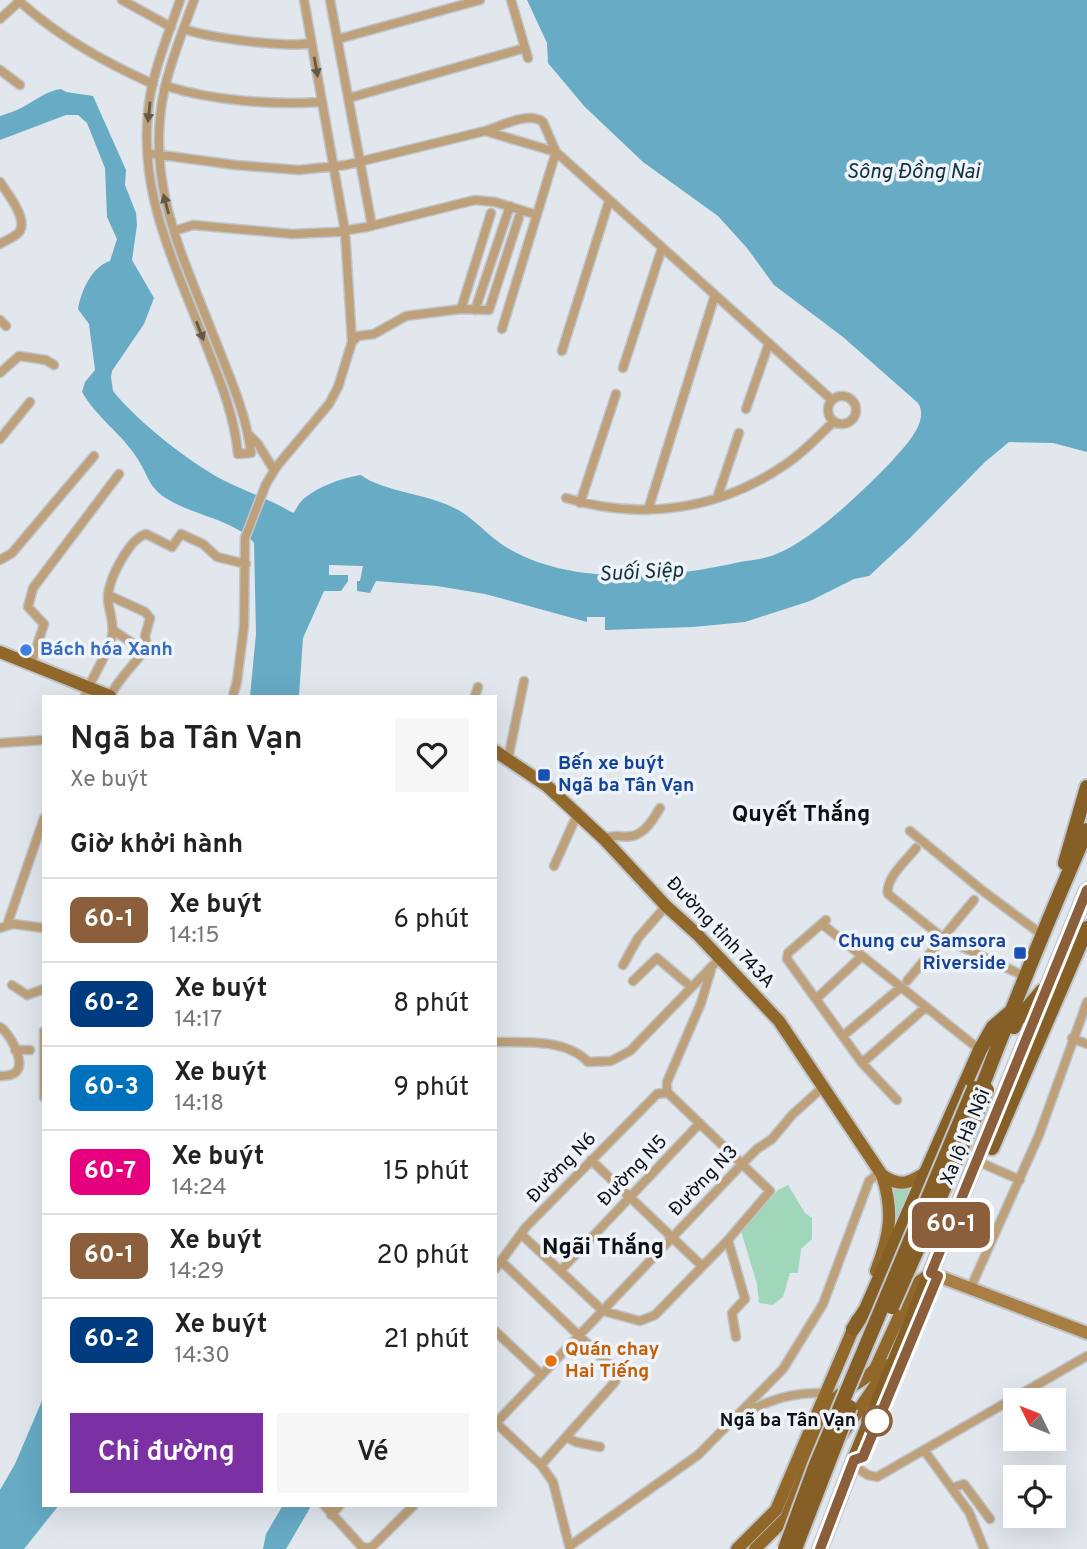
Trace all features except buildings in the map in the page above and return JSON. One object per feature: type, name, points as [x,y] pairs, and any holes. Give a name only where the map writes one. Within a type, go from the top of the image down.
[{"type":"highway","points":[[1057,898],[1087,787]]},
{"type":"highway","name":"Xa lộ Hà Nội","points":[[980,1090],[1014,1010],[1041,934],[1087,830]]},
{"type":"highway","name":"Xa lộ Hà Nội","points":[[820,1549],[852,1465],[981,1163],[1087,890]]},
{"type":"highway","points":[[1071,929],[1087,917]]},
{"type":"highway","name":"Xa lộ Hà Nội","points":[[981,1163],[1087,928]]},
{"type":"highway","name":"Xa lộ Hà Nội","points":[[980,1090],[1017,1020],[1049,983]]},
{"type":"highway","name":"Xa lộ Hà Nội","points":[[853,1329],[866,1309],[980,1050],[993,1027],[1014,1010]]},
{"type":"highway","points":[[787,1549],[833,1434],[980,1090]]},
{"type":"highway","points":[[795,1549],[980,1090]]},
{"type":"highway","name":"Xa lộ Hà Nội","points":[[828,1549],[854,1479],[852,1465]]},
{"type":"main road","points":[[0,652],[86,692],[104,695]]},
{"type":"main road","name":"Đường tỉnh 743A","points":[[497,752],[547,786],[604,839],[666,906],[697,933],[716,963],[779,1021],[881,1173],[889,1202],[889,1232],[853,1329],[776,1510],[745,1547]]},
{"type":"main road","points":[[881,1173],[892,1182],[902,1184],[914,1181],[928,1171]]},
{"type":"main road","points":[[935,1275],[1087,1333]]},
{"type":"main road","name":"Đường tỉnh 743A","points":[[745,1547],[786,1518],[836,1398],[871,1374],[913,1286],[935,1275]]},
{"type":"main road","points":[[797,1494],[812,1467],[845,1431],[875,1386],[891,1353],[890,1337]]},
{"type":"street","points":[[0,19],[19,0],[58,31],[125,71],[153,84]]},
{"type":"street","points":[[122,0],[171,27]]},
{"type":"street","points":[[180,0],[153,84],[146,137],[149,184],[163,233],[231,409],[238,454],[251,453],[243,411],[174,231],[162,187],[159,136],[166,86],[194,0]]},
{"type":"street","points":[[233,695],[244,626],[245,538],[274,470],[329,404],[338,387],[352,342],[345,231],[304,0]]},
{"type":"street","points":[[330,0],[372,226]]},
{"type":"street","points":[[338,39],[480,0]]},
{"type":"street","points":[[511,0],[528,58]]},
{"type":"street","points":[[184,29],[198,34],[238,39],[294,45],[312,43]]},
{"type":"street","points":[[349,98],[525,48]]},
{"type":"street","points":[[0,70],[20,85]]},
{"type":"street","points":[[166,86],[206,95],[281,103],[322,102]]},
{"type":"street","points":[[147,153],[282,169],[333,167],[535,117],[542,122],[556,152],[832,400]]},
{"type":"street","points":[[485,131],[556,152]]},
{"type":"street","points":[[502,329],[556,152]]},
{"type":"street","points":[[0,182],[19,213],[22,224],[15,236],[0,244]]},
{"type":"street","points":[[174,231],[192,225],[292,234],[345,231],[467,201],[484,200],[537,215]]},
{"type":"street","points":[[562,351],[609,201]]},
{"type":"street","points":[[475,310],[510,206]]},
{"type":"street","points":[[461,309],[491,213]]},
{"type":"street","points":[[352,342],[358,336],[374,334],[406,316],[461,309],[489,310],[519,217]]},
{"type":"street","points":[[624,368],[662,248]]},
{"type":"street","points":[[648,510],[715,295]]},
{"type":"street","points":[[746,409],[769,343]]},
{"type":"street","points":[[0,373],[19,356],[46,360],[54,365]]},
{"type":"street","points":[[222,386],[231,381]]},
{"type":"street","points":[[580,503],[616,394]]},
{"type":"street","points":[[844,396],[852,400],[856,408],[851,420],[842,423],[834,421],[829,413],[832,400],[844,396]]},
{"type":"street","points":[[0,439],[30,402]]},
{"type":"street","points":[[566,498],[614,510],[669,510],[718,498],[786,465],[834,421]]},
{"type":"street","points":[[718,498],[739,433]]},
{"type":"street","points":[[248,434],[258,444],[274,470]]},
{"type":"street","points":[[0,560],[12,554],[94,456]]},
{"type":"street","points":[[30,664],[44,624],[27,607],[33,588],[119,474]]},
{"type":"street","points":[[86,692],[111,640],[113,629],[108,596],[115,573],[132,542],[146,534],[172,547],[181,534],[203,544],[217,557],[246,564]]},
{"type":"street","points":[[108,596],[150,618],[145,636],[147,646],[133,667],[118,680],[110,695]]},
{"type":"street","points":[[113,629],[144,651]]},
{"type":"street","points":[[508,759],[524,681]]},
{"type":"street","points":[[475,695],[478,687]]},
{"type":"street","points":[[0,743],[42,740]]},
{"type":"street","points":[[604,839],[620,834],[632,836],[640,832],[652,821],[660,808]]},
{"type":"street","points":[[554,866],[577,816]]},
{"type":"street","points":[[42,823],[4,927],[42,928]]},
{"type":"street","points":[[910,831],[982,891],[1041,934]]},
{"type":"street","points":[[916,848],[889,882],[887,891],[943,938],[1024,976]]},
{"type":"street","points":[[907,981],[974,900]]},
{"type":"street","points":[[623,965],[638,938],[666,906]]},
{"type":"street","points":[[897,1100],[862,1063],[787,957],[824,922],[900,988],[980,1050]]},
{"type":"street","points":[[816,999],[862,956]]},
{"type":"street","points":[[634,981],[657,958],[690,986]]},
{"type":"street","points":[[497,1042],[562,1047],[581,1054],[588,1062],[611,1061],[630,1051],[690,986],[716,963]]},
{"type":"street","points":[[521,1234],[603,1311],[640,1321],[647,1320],[655,1315],[770,1194],[769,1188],[667,1092],[667,1082],[716,963]]},
{"type":"street","points":[[12,985],[27,995],[42,992]]},
{"type":"street","points":[[844,1035],[900,988]]},
{"type":"street","points":[[971,1287],[1039,1135],[1087,1002]]},
{"type":"street","points":[[862,1063],[926,1007]]},
{"type":"street","points":[[0,1027],[5,1030],[20,1064],[13,1075],[0,1076]]},
{"type":"street","points":[[1072,1038],[1087,1044]]},
{"type":"street","points":[[15,1050],[30,1049]]},
{"type":"street","name":"Đường N3","points":[[497,1422],[742,1164],[772,1139],[792,1115],[823,1087]]},
{"type":"street","name":"Đường N6","points":[[498,1266],[521,1234],[591,1160],[657,1094],[667,1092]]},
{"type":"street","name":"Đường N5","points":[[561,1270],[700,1124]]},
{"type":"street","points":[[591,1160],[702,1266]]},
{"type":"street","points":[[981,1163],[1020,1180]]},
{"type":"street","points":[[497,1424],[541,1465],[553,1482],[571,1547],[698,1455],[783,1369],[823,1304],[869,1181],[881,1173]]},
{"type":"street","points":[[728,1240],[745,1299],[732,1313],[736,1337]]},
{"type":"street","points":[[498,1266],[579,1335],[617,1372],[614,1383],[541,1465]]},
{"type":"street","points":[[497,1336],[542,1375]]},
{"type":"street","points":[[852,1465],[867,1475],[877,1477],[1087,1356]]},
{"type":"street","points":[[736,1417],[766,1402],[798,1392],[825,1393]]},
{"type":"street","points":[[566,1437],[600,1447]]},
{"type":"street","points":[[923,1450],[974,1521],[984,1549]]},
{"type":"street","points":[[952,1488],[964,1484],[990,1520]]},
{"type":"street","points":[[325,1507],[361,1546],[367,1548],[373,1546],[412,1507]]},
{"type":"street","points":[[331,1515],[338,1507]]},
{"type":"green space","points":[[918,1183],[894,1241],[892,1185]]},
{"type":"green space","points":[[788,1185],[805,1213],[812,1218],[812,1239],[801,1249],[798,1273],[790,1273],[783,1297],[773,1305],[759,1303],[757,1284],[741,1231],[778,1190]]},
{"type":"water","name":"Sông Đồng Nai","points":[[527,0],[1087,0],[1087,452],[1053,443],[1009,442],[985,462],[869,576],[854,579],[810,601],[745,622],[605,630],[605,617],[587,617],[587,622],[485,594],[437,586],[376,581],[370,593],[357,591],[357,581],[360,581],[363,566],[329,565],[329,575],[348,575],[348,581],[341,591],[324,591],[303,638],[299,695],[250,695],[256,634],[254,543],[227,524],[179,505],[157,491],[131,449],[82,392],[85,382],[95,370],[89,324],[78,309],[79,302],[92,274],[110,261],[117,239],[107,217],[105,168],[87,123],[78,115],[66,115],[0,140],[0,116],[41,96],[61,89],[93,96],[126,170],[125,185],[136,213],[137,225],[132,260],[154,298],[144,324],[112,371],[113,391],[151,429],[199,466],[293,513],[304,499],[319,489],[361,475],[370,481],[449,505],[467,515],[504,546],[536,562],[593,574],[624,576],[713,568],[767,557],[806,538],[853,499],[892,461],[909,442],[918,426],[921,410],[918,403],[843,337],[774,285],[747,248],[718,216],[643,162],[584,106],[548,63],[547,43]]},
{"type":"water","points":[[42,1401],[42,1507],[57,1507],[24,1549],[0,1549],[0,1490],[15,1464]]},
{"type":"water","points":[[282,1507],[310,1507],[286,1549],[263,1549],[266,1534]]},
{"type":"bus line","name":"60-1","points":[[820,1549],[854,1460],[863,1457],[938,1276],[931,1273],[1087,890]]},
{"type":"place","name":"Bách hóa Xanh","points":[[26,650]]},
{"type":"place","name":"Bến xe buýt Ngã ba Tân Vạn","points":[[544,775]]},
{"type":"place","name":"Chung cư Samsora Riverside","points":[[1020,953]]},
{"type":"place","name":"Quán chay Hai Tiếng","points":[[551,1361]]},
{"type":"place","name":"Ngã ba Tân Vạn","points":[[877,1421]]},
{"type":"district","name":"Quyết Thắng","points":[[801,815]]},
{"type":"district","name":"Ngãi Thắng","points":[[603,1248]]},
{"type":"water label","name":"Suối Siệp","points":[[641,573]]}]
